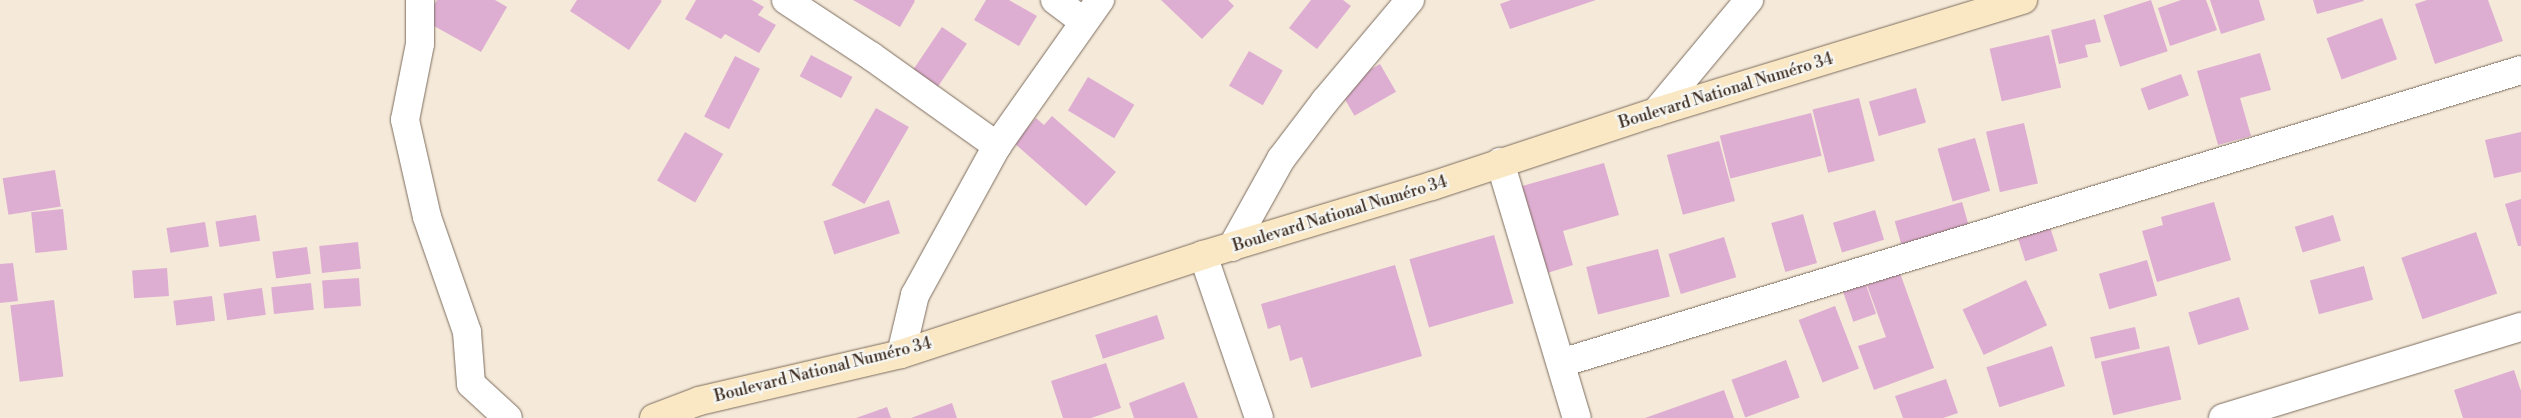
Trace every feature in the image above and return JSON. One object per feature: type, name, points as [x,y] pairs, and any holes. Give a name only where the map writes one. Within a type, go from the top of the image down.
[{"type":"main road","name":"Boulevard National Numéro 34","points":[[654,418],[699,401],[901,354],[1203,256],[1432,186],[1656,112],[2023,0]]},
{"type":"street","points":[[420,0],[420,44],[405,120],[427,217],[467,332],[471,384],[508,418]]},
{"type":"street","points":[[786,0],[871,56],[997,146]]},
{"type":"street","points":[[901,354],[915,295],[997,146],[1092,11],[1055,0]]},
{"type":"street","points":[[1232,247],[1281,159],[1325,101],[1410,0]]},
{"type":"street","points":[[1656,112],[1748,0]]},
{"type":"street","points":[[1560,363],[2521,70]]},
{"type":"street","points":[[1500,162],[1576,418]]},
{"type":"street","points":[[1203,256],[1259,418]]},
{"type":"street","points":[[2223,418],[2521,327]]},
{"type":"building","points":[[437,0],[495,0],[507,7],[481,52],[425,21]]},
{"type":"building","points":[[577,0],[662,1],[629,50],[570,11]]},
{"type":"building","points":[[696,0],[752,0],[764,7],[758,15],[776,25],[759,53],[725,34],[721,39],[685,19]]},
{"type":"building","points":[[853,0],[914,0],[915,1],[900,27]]},
{"type":"building","points":[[986,0],[1009,0],[1037,16],[1019,46],[974,20]]},
{"type":"building","points":[[1161,0],[1228,0],[1234,6],[1202,39]]},
{"type":"building","points":[[1311,0],[1343,0],[1351,6],[1317,49],[1289,28]]},
{"type":"building","points":[[1511,0],[1596,0],[1510,29],[1500,4]]},
{"type":"building","points":[[2151,0],[2168,51],[2120,67],[2103,15]]},
{"type":"building","points":[[2181,0],[2206,0],[2217,30],[2170,46],[2158,8]]},
{"type":"building","points":[[2210,0],[2259,0],[2265,20],[2221,34]]},
{"type":"building","points":[[2313,0],[2363,0],[2364,1],[2317,14]]},
{"type":"building","points":[[2427,0],[2488,0],[2503,41],[2435,64],[2415,4]]},
{"type":"building","points":[[2382,18],[2397,59],[2342,80],[2327,38]]},
{"type":"building","points":[[2095,19],[2101,42],[2085,45],[2088,57],[2059,64],[2051,30]]},
{"type":"building","points":[[942,27],[967,44],[937,89],[912,72]]},
{"type":"building","points":[[2049,35],[2061,88],[2002,101],[1990,49]]},
{"type":"building","points":[[1249,51],[1283,70],[1263,105],[1229,86]]},
{"type":"building","points":[[2260,53],[2271,90],[2240,98],[2251,136],[2218,145],[2197,71]]},
{"type":"building","points":[[811,55],[852,77],[841,98],[800,76]]},
{"type":"building","points":[[735,56],[760,69],[729,129],[704,117]]},
{"type":"building","points":[[1380,64],[1396,92],[1354,116],[1338,88]]},
{"type":"building","points":[[2181,74],[2189,96],[2148,110],[2141,89]]},
{"type":"building","points":[[1088,77],[1134,105],[1114,138],[1068,110]]},
{"type":"building","points":[[1916,88],[1926,123],[1879,136],[1869,102]]},
{"type":"building","points":[[1859,98],[1875,161],[1828,173],[1812,110]]},
{"type":"building","points":[[876,108],[909,127],[864,204],[832,185]]},
{"type":"building","points":[[1811,113],[1822,156],[1730,178],[1720,136]]},
{"type":"building","points":[[1052,116],[1116,172],[1086,206],[1014,143],[1036,118],[1044,125]]},
{"type":"building","points":[[2024,123],[2038,183],[2000,192],[1986,132]]},
{"type":"building","points":[[685,132],[723,154],[695,202],[657,180]]},
{"type":"building","points":[[2521,132],[2521,172],[2494,178],[2485,140]]},
{"type":"building","points":[[1975,138],[1990,191],[1953,202],[1938,149]]},
{"type":"building","points":[[1719,141],[1735,201],[1683,215],[1667,155]]},
{"type":"building","points":[[1604,163],[1619,215],[1563,231],[1573,265],[1544,274],[1519,187]]},
{"type":"building","points":[[55,170],[61,207],[8,215],[3,178]]},
{"type":"building","points":[[2521,199],[2521,246],[2518,246],[2505,204]]},
{"type":"building","points":[[889,200],[900,233],[834,255],[823,221]]},
{"type":"building","points":[[1962,202],[1969,227],[1902,246],[1895,221]]},
{"type":"building","points":[[2214,202],[2231,260],[2157,282],[2142,231],[2163,225],[2161,217]]},
{"type":"building","points":[[63,209],[67,250],[35,253],[31,212]]},
{"type":"building","points":[[1875,210],[1884,240],[1842,253],[1833,223]]},
{"type":"building","points":[[1803,214],[1817,263],[1785,272],[1771,223]]},
{"type":"building","points":[[256,215],[260,241],[220,247],[216,221]]},
{"type":"building","points":[[2333,215],[2341,241],[2303,253],[2295,227]]},
{"type":"building","points":[[205,222],[209,247],[170,253],[166,228]]},
{"type":"building","points":[[2049,224],[2058,251],[2025,261],[2017,235]]},
{"type":"building","points":[[2476,232],[2497,293],[2422,319],[2401,258]]},
{"type":"building","points":[[1494,235],[1514,303],[1429,328],[1409,259]]},
{"type":"building","points":[[1724,237],[1736,277],[1681,294],[1669,254]]},
{"type":"building","points":[[358,242],[361,269],[322,273],[319,246]]},
{"type":"building","points":[[307,247],[311,274],[276,279],[272,252]]},
{"type":"building","points":[[1658,249],[1670,297],[1598,314],[1586,267]]},
{"type":"building","points":[[2147,260],[2157,296],[2109,309],[2099,274]]},
{"type":"building","points":[[13,263],[18,301],[0,303],[0,264]]},
{"type":"building","points":[[1395,265],[1422,356],[1311,388],[1302,357],[1290,361],[1280,325],[1268,329],[1261,304]]},
{"type":"building","points":[[2364,266],[2373,300],[2319,314],[2310,280]]},
{"type":"building","points":[[167,268],[169,296],[134,298],[132,270]]},
{"type":"building","points":[[1900,273],[1934,368],[1874,390],[1858,346],[1886,337],[1867,285]]},
{"type":"building","points":[[1863,276],[1876,314],[1853,322],[1840,284]]},
{"type":"building","points":[[359,278],[361,306],[324,309],[322,281]]},
{"type":"building","points":[[2026,280],[2047,325],[1984,355],[1963,310]]},
{"type":"building","points":[[311,283],[314,310],[274,314],[271,287]]},
{"type":"building","points":[[262,288],[266,315],[227,320],[223,293]]},
{"type":"building","points":[[212,296],[215,321],[176,326],[173,301]]},
{"type":"building","points":[[2239,297],[2249,330],[2198,345],[2188,312]]},
{"type":"building","points":[[54,300],[63,376],[20,382],[10,305]]},
{"type":"building","points":[[1835,306],[1859,369],[1823,383],[1799,320]]},
{"type":"building","points":[[1157,315],[1165,339],[1103,359],[1095,335]]},
{"type":"building","points":[[2135,327],[2140,348],[2095,359],[2090,337]]},
{"type":"building","points":[[2052,346],[2065,386],[1999,407],[1986,367]]},
{"type":"building","points":[[2169,346],[2181,400],[2113,415],[2101,362]]},
{"type":"building","points":[[1786,360],[1800,398],[1745,417],[1731,380]]},
{"type":"building","points":[[1106,363],[1121,408],[1091,418],[1063,418],[1051,381]]},
{"type":"building","points":[[2514,370],[2521,391],[2521,418],[2463,418],[2454,390]]},
{"type":"building","points":[[1946,379],[1958,413],[1943,418],[1903,418],[1895,396]]},
{"type":"building","points":[[1184,382],[1198,418],[1134,418],[1129,403]]},
{"type":"building","points":[[1724,390],[1734,418],[1645,418]]},
{"type":"building","points":[[952,403],[957,418],[911,418]]},
{"type":"building","points":[[887,407],[891,418],[856,418]]}]
